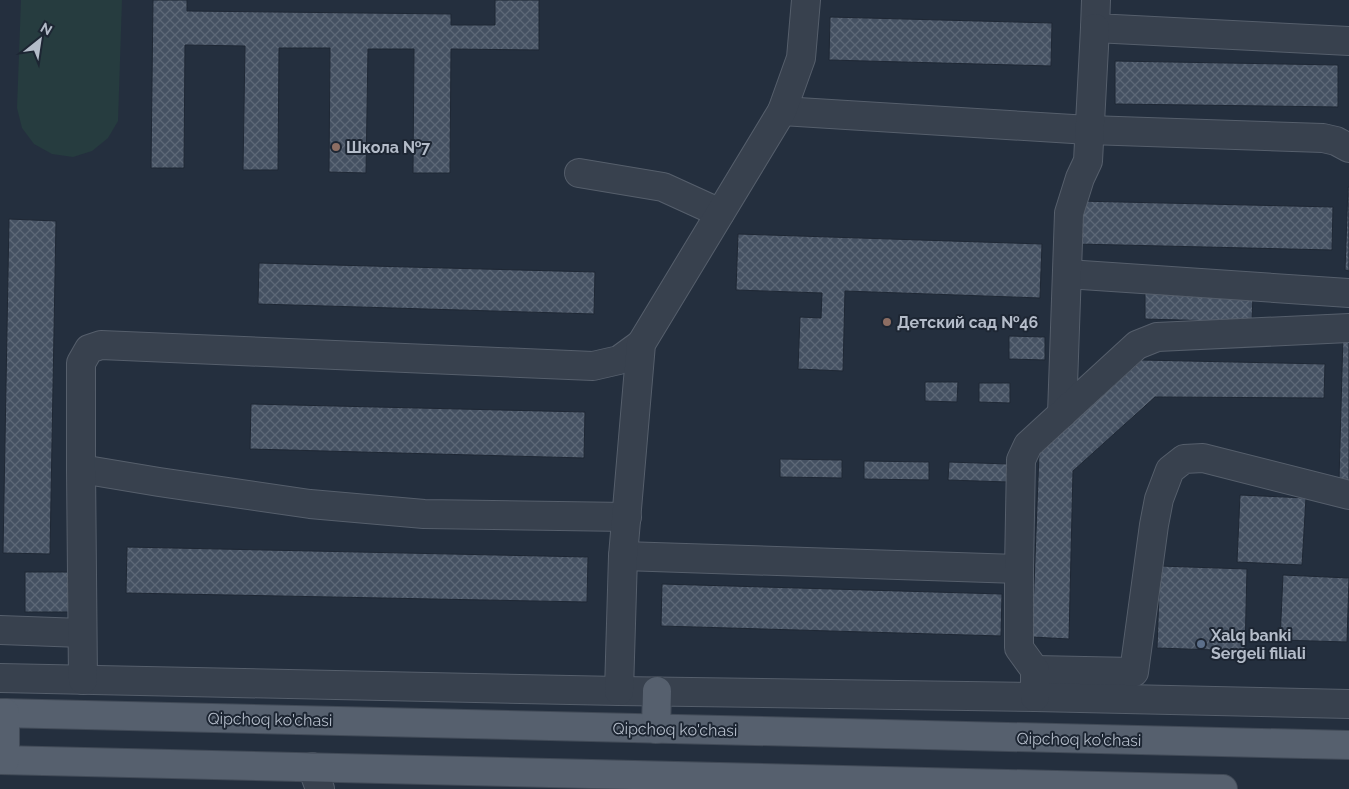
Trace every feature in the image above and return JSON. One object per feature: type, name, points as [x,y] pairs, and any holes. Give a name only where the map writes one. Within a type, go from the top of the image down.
[{"type":"main road","points":[[656,729],[657,691]]},
{"type":"main road","points":[[3,713],[3,760],[316,778],[1223,789]]},
{"type":"main road","name":"Qipchoq ko'chasi","points":[[3,713],[1349,745]]},
{"type":"street","points":[[83,680],[81,363],[89,349],[101,345],[593,366],[619,360],[641,344],[782,111],[800,58],[806,0]]},
{"type":"street","points":[[1062,414],[1069,213],[1080,178],[1088,161],[1096,0]]},
{"type":"street","points":[[1095,28],[1349,41]]},
{"type":"street","points":[[782,111],[1090,130],[1323,138],[1349,148]]},
{"type":"street","points":[[579,173],[663,187],[720,213]]},
{"type":"street","points":[[1067,274],[1349,293]]},
{"type":"street","points":[[1034,696],[1036,670],[1019,648],[1021,460],[1028,445],[1137,345],[1157,337],[1349,328]]},
{"type":"street","points":[[619,690],[623,556],[641,344]]},
{"type":"street","points":[[1036,670],[1134,672],[1159,499],[1170,470],[1184,459],[1203,458],[1349,495]]},
{"type":"street","points":[[81,469],[310,504],[424,514],[627,517]]},
{"type":"street","points":[[623,556],[1019,570]]},
{"type":"street","points":[[0,630],[82,633]]},
{"type":"street","points":[[0,678],[657,691],[1034,696],[1349,704]]},
{"type":"green space","points":[[21,0],[122,0],[118,121],[108,138],[92,151],[73,157],[52,154],[34,144],[22,128],[17,108]]},
{"type":"building","points":[[153,0],[187,0],[187,11],[451,14],[451,25],[495,25],[495,0],[539,0],[539,50],[451,49],[450,173],[413,173],[414,49],[368,49],[366,173],[329,172],[330,48],[279,48],[278,170],[243,170],[245,46],[185,45],[184,168],[151,168]]},
{"type":"building","points":[[830,17],[1052,23],[1051,66],[829,60]]},
{"type":"building","points":[[1115,61],[1338,65],[1338,107],[1115,104]]},
{"type":"building","points":[[1349,187],[1349,271],[1345,270]]},
{"type":"building","points":[[1078,201],[1333,207],[1332,250],[1077,244]]},
{"type":"building","points":[[9,219],[56,221],[50,554],[3,553]]},
{"type":"building","points":[[738,234],[1042,244],[1040,298],[845,291],[843,371],[798,369],[800,317],[821,318],[822,293],[736,290]]},
{"type":"building","points":[[259,263],[595,272],[594,314],[258,304]]},
{"type":"building","points":[[1145,291],[1253,294],[1252,322],[1145,319]]},
{"type":"building","points":[[1343,335],[1349,335],[1349,481],[1339,480]]},
{"type":"building","points":[[1009,336],[1045,337],[1045,360],[1009,359]]},
{"type":"building","points":[[1142,360],[1325,364],[1324,398],[1155,397],[1073,471],[1069,639],[1032,637],[1039,453]]},
{"type":"building","points":[[925,382],[958,382],[957,402],[925,401]]},
{"type":"building","points":[[979,383],[1010,383],[1010,403],[979,402]]},
{"type":"building","points":[[251,404],[585,412],[584,458],[250,449]]},
{"type":"building","points":[[780,459],[842,460],[842,478],[780,477]]},
{"type":"building","points":[[864,461],[929,462],[929,480],[864,479]]},
{"type":"building","points":[[949,462],[1008,464],[1008,482],[948,480]]},
{"type":"building","points":[[1240,495],[1306,498],[1302,565],[1237,562]]},
{"type":"building","points":[[127,547],[588,557],[587,602],[126,593]]},
{"type":"building","points":[[1160,566],[1247,569],[1245,651],[1157,648]]},
{"type":"building","points":[[25,572],[70,572],[70,612],[25,612]]},
{"type":"building","points":[[1283,575],[1349,578],[1347,642],[1280,640]]},
{"type":"building","points":[[662,584],[1002,594],[1001,636],[661,626]]},
{"type":"place","name":"Школа №7","points":[[336,147]]},
{"type":"place","name":"Детский сад №46","points":[[887,322]]},
{"type":"place","name":"Xalq banki Sergeli filiali","points":[[1201,644]]}]
